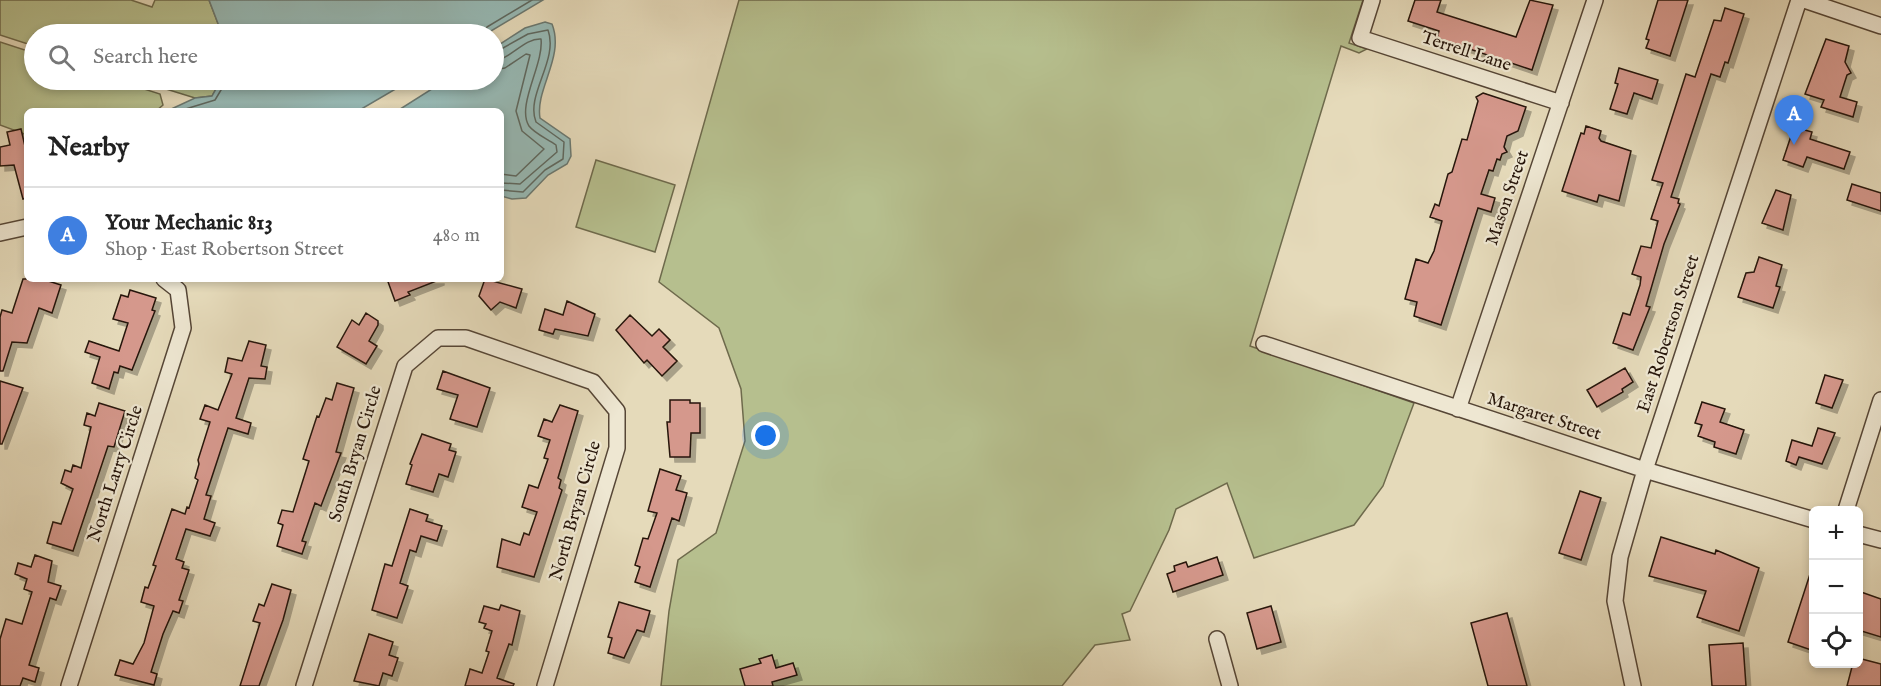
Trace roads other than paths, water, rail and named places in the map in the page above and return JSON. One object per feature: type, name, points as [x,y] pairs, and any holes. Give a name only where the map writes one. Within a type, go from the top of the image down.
[{"type":"street","name":"Terrell Lane","points":[[1372,0],[1360,38],[1561,103]]},
{"type":"street","name":"Mason Street","points":[[1458,409],[1595,0]]},
{"type":"street","name":"East Robertson Street","points":[[1633,686],[1615,601],[1620,557],[1645,470],[1799,0]]},
{"type":"street","points":[[1804,0],[1881,26]]},
{"type":"street","points":[[0,233],[24,228]]},
{"type":"street","name":"North Larry Circle","points":[[69,686],[183,328],[178,290],[168,282]]},
{"type":"street","name":"South Bryan Circle","points":[[304,686],[405,366],[438,338],[466,338],[529,360]]},
{"type":"street","name":"Margaret Street","points":[[1264,344],[1645,470],[1809,519]]},
{"type":"street","name":"North Bryan Circle","points":[[529,360],[593,382],[617,411],[617,448],[545,686]]},
{"type":"street","points":[[1847,506],[1881,400]]},
{"type":"street","points":[[1863,535],[1881,540]]},
{"type":"street","points":[[1217,639],[1230,686]]},
{"type":"water","points":[[209,0],[543,0],[503,24],[218,24]]},
{"type":"water","points":[[545,22],[552,24],[555,49],[542,96],[540,118],[570,139],[571,156],[567,164],[548,175],[526,198],[512,199],[504,197],[504,108],[402,108],[430,90],[504,90],[504,42],[525,28]]},
{"type":"water","points":[[215,90],[394,90],[363,108],[173,108],[195,98],[212,96]]},
{"type":"place","name":"Your Mechanic 813","points":[[1794,145]]}]
